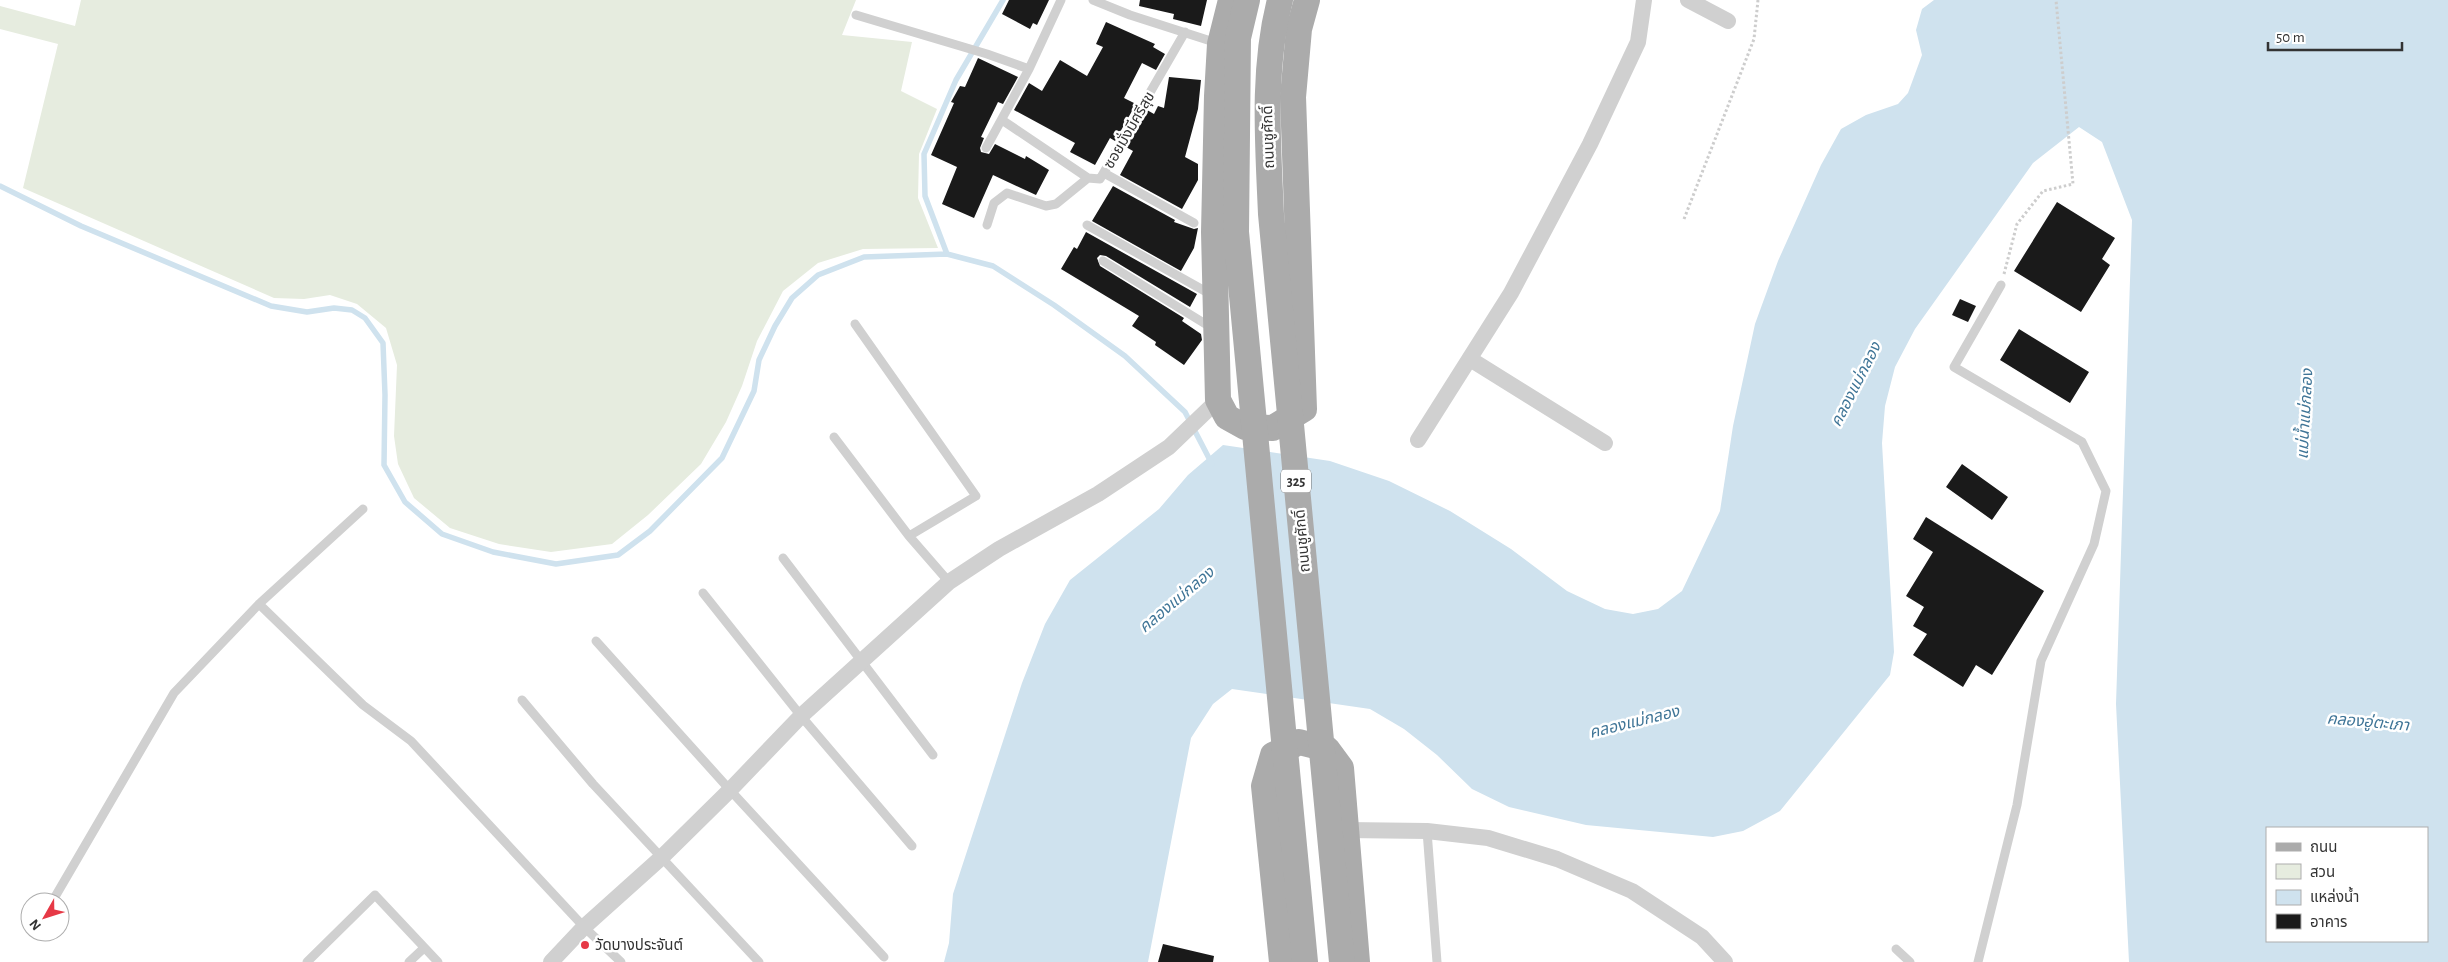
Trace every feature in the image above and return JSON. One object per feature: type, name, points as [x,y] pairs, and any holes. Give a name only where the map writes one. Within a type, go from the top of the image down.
[{"type":"main road","points":[[1231,0],[1220,44],[1214,232],[1217,297],[1212,407],[1245,427],[1273,428],[1304,409],[1293,96],[1299,30],[1307,0]]},
{"type":"main road","name":"ถนนชูศักดิ์","points":[[1247,0],[1238,38],[1236,232],[1306,962]]},
{"type":"main road","name":"ถนนชูศักดิ์","points":[[1280,0],[1276,16],[1267,101],[1271,214],[1342,962]]},
{"type":"main road","points":[[1282,962],[1264,786],[1273,755],[1300,742],[1327,749],[1341,768],[1357,962]]},
{"type":"street","points":[[1418,440],[1511,293],[1594,135],[1638,42],[1644,0]]},
{"type":"street","points":[[1688,0],[1728,21]]},
{"type":"street","points":[[1470,359],[1605,443]]},
{"type":"street","points":[[550,962],[584,927],[662,857],[801,716],[949,582],[999,549],[1098,494],[1169,447],[1212,407]]},
{"type":"street","points":[[1346,830],[1427,831],[1488,838],[1556,859],[1632,891],[1702,937],[1725,962]]},
{"type":"lane","points":[[986,148],[1029,69],[1061,0]]},
{"type":"lane","points":[[1093,0],[1130,15],[1220,44]]},
{"type":"lane","points":[[856,15],[987,54],[1029,69]]},
{"type":"lane","name":"ซอยมั่งมีศรีสุข","points":[[1002,120],[1088,178],[1100,179],[1185,32]]},
{"type":"lane","points":[[1104,173],[1194,223]]},
{"type":"lane","points":[[988,225],[994,203],[1008,193],[1046,206],[1056,204],[1088,178]]},
{"type":"lane","points":[[1087,225],[1217,297]]},
{"type":"lane","points":[[1103,261],[1216,331]]},
{"type":"lane","points":[[1978,962],[2017,805],[2041,661],[2094,544],[2106,490],[2082,442],[1954,367],[2001,285]]},
{"type":"lane","points":[[855,324],[976,496],[909,536]]},
{"type":"lane","points":[[834,437],[909,536],[949,582]]},
{"type":"lane","points":[[58,892],[174,692],[259,604],[363,509]]},
{"type":"lane","points":[[783,558],[933,755]]},
{"type":"lane","points":[[703,593],[801,716],[912,846]]},
{"type":"lane","points":[[259,604],[363,705],[411,742],[584,927],[621,962]]},
{"type":"lane","points":[[596,641],[884,957]]},
{"type":"lane","points":[[522,700],[593,784],[759,962]]},
{"type":"lane","points":[[1427,831],[1437,962]]},
{"type":"lane","points":[[307,962],[375,895],[438,962]]},
{"type":"lane","points":[[409,962],[424,948]]},
{"type":"lane","points":[[1896,949],[1910,962]]},
{"type":"path","points":[[1684,219],[1754,39],[1758,0]]},
{"type":"path","points":[[2001,285],[2017,224],[2043,191],[2074,184],[2056,0]]},
{"type":"green space","points":[[81,0],[856,0],[842,35],[912,42],[901,91],[937,109],[919,154],[918,198],[938,248],[863,249],[818,263],[783,291],[757,341],[742,386],[726,422],[701,464],[648,515],[612,544],[551,552],[499,544],[450,528],[414,498],[398,464],[394,436],[397,365],[386,328],[357,304],[330,295],[304,299],[274,298],[23,188],[58,44],[0,29],[0,6],[75,26]]},
{"type":"water","points":[[1934,0],[2448,0],[2448,962],[2129,962],[2116,704],[2132,220],[2102,142],[2079,127],[2033,163],[1915,329],[1895,367],[1885,406],[1882,443],[1894,652],[1890,675],[1780,811],[1743,831],[1713,837],[1586,825],[1509,807],[1472,789],[1437,755],[1404,729],[1370,709],[1232,689],[1213,704],[1191,738],[1148,962],[944,962],[949,943],[953,894],[1022,683],[1045,624],[1070,580],[1159,509],[1188,475],[1223,445],[1330,461],[1389,481],[1450,511],[1511,549],[1567,591],[1605,609],[1633,614],[1658,609],[1682,591],[1720,511],[1733,426],[1755,324],[1778,261],[1821,165],[1841,129],[1866,115],[1898,104],[1908,93],[1922,55],[1916,30],[1922,9]]},
{"type":"building","points":[[1009,0],[1049,0],[1037,25],[1033,23],[1030,29],[1002,14]]},
{"type":"building","points":[[1140,0],[1207,0],[1201,26],[1173,19],[1174,14],[1139,6]]},
{"type":"building","points":[[1106,22],[1155,44],[1153,47],[1165,54],[1156,70],[1142,63],[1124,98],[1136,104],[1115,141],[1110,138],[1095,165],[1070,152],[1075,143],[1014,110],[1029,83],[1042,91],[1060,60],[1087,76],[1103,47],[1096,44]]},
{"type":"building","points":[[978,58],[1018,77],[1003,104],[998,102],[981,137],[984,138],[980,148],[981,152],[989,154],[995,144],[1025,159],[1026,156],[1049,170],[1036,195],[993,175],[974,218],[942,204],[957,167],[931,155],[954,103],[951,102],[960,86],[965,87]]},
{"type":"building","points":[[1169,77],[1201,80],[1198,109],[1185,157],[1198,164],[1198,180],[1182,209],[1120,175],[1133,151],[1126,147],[1147,110],[1154,114],[1158,106],[1164,108]]},
{"type":"building","points":[[1113,186],[1175,220],[1174,222],[1194,229],[1198,228],[1194,248],[1181,271],[1092,221]]},
{"type":"building","points":[[2057,202],[2115,238],[2102,259],[2110,265],[2081,312],[2014,271]]},
{"type":"building","points":[[1086,232],[1197,294],[1190,307],[1106,256],[1100,255],[1097,258],[1100,266],[1184,318],[1182,321],[1201,334],[1202,340],[1184,365],[1155,345],[1156,342],[1132,326],[1139,316],[1061,269],[1074,247],[1077,249]]},
{"type":"building","points":[[1960,299],[1976,306],[1968,322],[1952,315]]},
{"type":"building","points":[[2019,329],[2089,372],[2070,403],[2000,360]]},
{"type":"building","points":[[1962,464],[2008,497],[1992,520],[1946,487]]},
{"type":"building","points":[[1926,517],[2044,591],[1992,675],[1976,665],[1963,687],[1913,655],[1927,634],[1913,626],[1924,607],[1906,596],[1933,552],[1913,539]]},
{"type":"building","points":[[1163,944],[1214,956],[1213,962],[1158,962]]},
{"type":"waterway","points":[[947,254],[925,196],[924,154],[956,80],[1003,0]]},
{"type":"waterway","points":[[0,186],[81,226],[271,306],[307,312],[334,308],[352,310],[365,318],[383,343],[385,395],[384,465],[405,502],[442,534],[493,552],[556,564],[618,555],[650,531],[722,458],[754,391],[759,360],[775,326],[792,298],[818,275],[864,257],[947,254],[993,266],[1054,305],[1125,356],[1185,412],[1212,464]]},
{"type":"place","name":"วัดบางประจันต์","points":[[585,945]]},
{"type":"water label","name":"คลองแม่กลอง","points":[[1855,384]]},
{"type":"water label","name":"แม่น้ำแม่กลอง","points":[[2304,414]]},
{"type":"water label","name":"คลองแม่กลอง","points":[[1176,599]]},
{"type":"water label","name":"คลองแม่กลอง","points":[[1634,721]]},
{"type":"water label","name":"คลองอู่ตะเภา","points":[[2368,721]]}]
